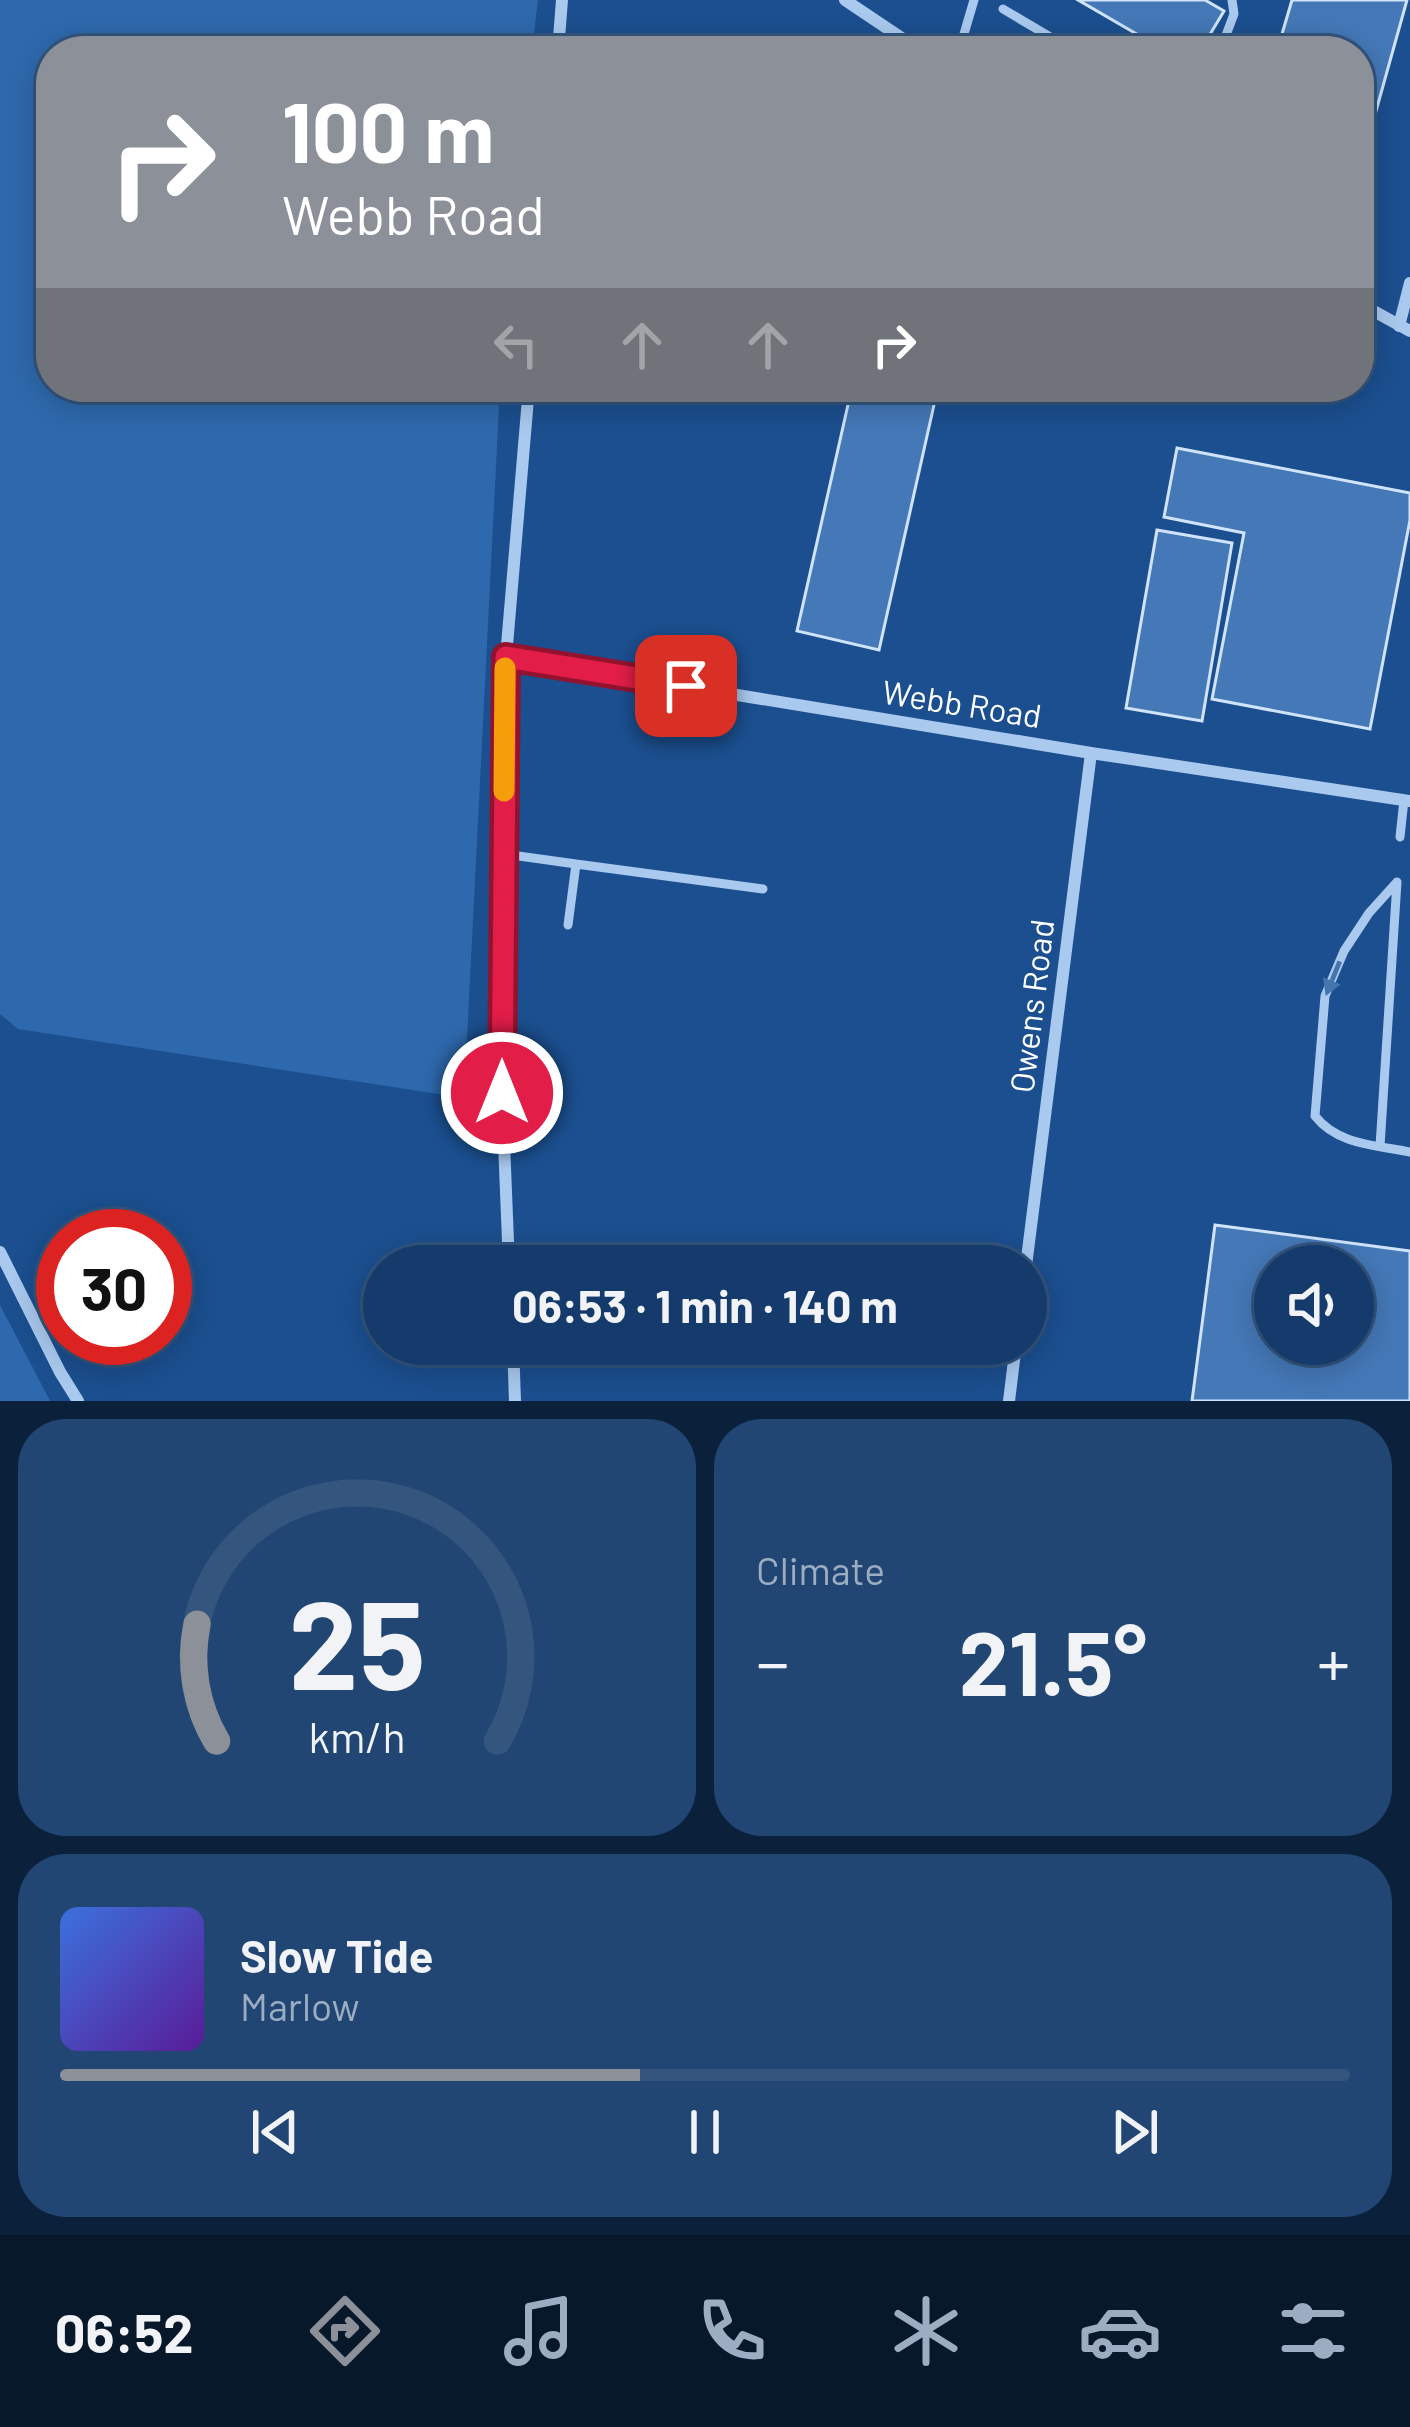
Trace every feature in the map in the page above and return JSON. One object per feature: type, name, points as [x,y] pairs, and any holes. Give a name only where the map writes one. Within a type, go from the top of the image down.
[{"type":"street","points":[[558,36],[562,0]]},
{"type":"street","points":[[844,0],[898,36]]},
{"type":"street","points":[[1374,311],[1405,329],[1410,283]]},
{"type":"street","points":[[508,1245],[502,1093],[506,657],[528,402]]},
{"type":"street","name":"Webb Road","points":[[506,657],[1407,801]]},
{"type":"street","name":"Owens Road","points":[[1029,1245],[1091,753]]},
{"type":"street","points":[[0,1252],[78,1401]]},
{"type":"street","points":[[514,1365],[515,1401]]},
{"type":"street","points":[[1009,1401],[1013,1365]]},
{"type":"lane","points":[[963,36],[974,0]]},
{"type":"lane","points":[[1226,36],[1234,14],[1232,0]]},
{"type":"lane","points":[[1003,9],[1049,36]]},
{"type":"lane","points":[[1400,837],[1407,801]]},
{"type":"lane","points":[[504,854],[763,889]]},
{"type":"lane","points":[[568,925],[576,863]]},
{"type":"lane","points":[[1380,1146],[1397,882],[1344,951],[1325,996],[1315,1116],[1327,1130],[1350,1140],[1380,1146],[1410,1152]]},
{"type":"shaded area","points":[[0,0],[538,0],[534,36],[36,36],[36,402],[499,402],[464,1098],[18,1029],[0,1014]]},
{"type":"shaded area","points":[[0,1305],[50,1401],[0,1401]]},
{"type":"building","points":[[1078,0],[1205,0],[1224,11],[1209,36],[1140,36]]},
{"type":"building","points":[[1292,0],[1407,0],[1374,118],[1374,36],[1281,36]]},
{"type":"building","points":[[849,402],[935,402],[879,650],[797,631]]},
{"type":"building","points":[[1177,448],[1410,493],[1410,520],[1370,729],[1212,699],[1244,533],[1164,517]]},
{"type":"building","points":[[1157,530],[1232,543],[1202,721],[1126,708]]},
{"type":"building","points":[[1215,1225],[1365,1245],[1254,1245],[1254,1365],[1374,1365],[1374,1246],[1410,1251],[1410,1401],[1192,1401]]},
{"type":"slow traffic","points":[[504,791],[505,668]]},
{"type":"route","points":[[502,1093],[506,657],[686,686]]}]
